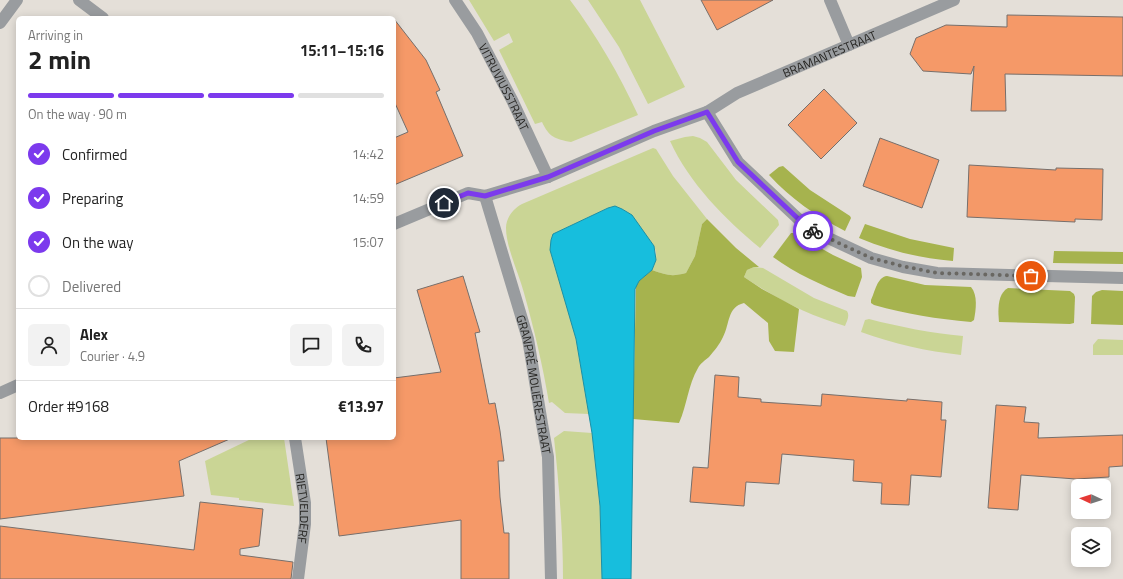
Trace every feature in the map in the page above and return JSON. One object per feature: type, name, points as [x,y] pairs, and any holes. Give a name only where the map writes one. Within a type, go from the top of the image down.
[{"type":"street","points":[[0,23],[17,0]]},
{"type":"street","points":[[79,0],[100,16]]},
{"type":"street","name":"VITRUVIUSSTRAAT","points":[[454,0],[477,33],[512,100],[548,177]]},
{"type":"street","points":[[830,0],[849,45]]},
{"type":"street","name":"BRAMANTESTRAAT","points":[[485,196],[548,177],[654,131],[707,112],[737,93],[954,0]]},
{"type":"street","points":[[707,112],[738,162],[809,229],[871,258],[937,273],[1123,278]]},
{"type":"street","points":[[396,223],[468,193],[485,196]]},
{"type":"street","name":"GRANPRÉ MOLIÈRESTRAAT","points":[[485,196],[528,339],[548,457],[551,579]]},
{"type":"street","points":[[0,393],[16,386]]},
{"type":"street","name":"RIETVELDERF","points":[[295,440],[305,503],[305,524],[298,579]]},
{"type":"green space","points":[[469,0],[570,0],[607,56],[638,115],[571,142],[561,140],[550,134],[542,122],[535,124],[499,50],[513,42],[509,33],[494,41]]},
{"type":"green space","points":[[588,0],[640,0],[685,87],[648,104],[619,47]]},
{"type":"green space","points":[[693,136],[707,142],[736,180],[778,220],[779,225],[760,248],[721,212],[698,186],[687,171],[670,141]]},
{"type":"green space","points":[[653,148],[656,149],[673,176],[707,219],[702,224],[695,256],[686,273],[669,275],[652,270],[656,255],[653,244],[630,214],[620,208],[614,207],[608,208],[553,234],[576,339],[589,414],[565,413],[552,402],[549,403],[531,320],[522,286],[508,244],[506,224],[513,211],[522,204]]},
{"type":"green space","points":[[783,166],[810,190],[850,216],[851,218],[845,231],[804,206],[777,184],[769,175],[779,167]]},
{"type":"green space","points":[[707,219],[736,248],[759,267],[754,267],[747,270],[744,277],[762,289],[799,309],[794,352],[775,351],[769,341],[768,323],[744,303],[739,305],[732,312],[725,332],[717,347],[700,365],[690,388],[679,423],[633,419],[636,286],[639,281],[652,270],[669,275],[686,273],[695,256],[702,224]]},
{"type":"green space","points":[[865,224],[910,239],[954,248],[953,261],[905,253],[882,247],[859,238]]},
{"type":"green space","points":[[791,233],[794,233],[833,255],[861,268],[862,277],[855,297],[848,296],[809,279],[773,257]]},
{"type":"green space","points":[[1054,251],[1123,252],[1123,264],[1053,263]]},
{"type":"green space","points":[[754,267],[763,268],[814,298],[847,311],[848,317],[845,326],[805,312],[744,277],[747,270]]},
{"type":"green space","points":[[887,276],[925,285],[971,287],[976,298],[974,320],[971,322],[934,318],[874,305],[871,303],[871,300],[877,285],[881,279]]},
{"type":"green space","points":[[1008,288],[1070,291],[1075,297],[1074,323],[999,322],[1000,298],[1004,291]]},
{"type":"green space","points":[[1102,290],[1123,291],[1123,325],[1091,324],[1092,296],[1096,292]]},
{"type":"green space","points":[[869,319],[892,325],[963,336],[961,355],[910,346],[861,332],[865,320]]},
{"type":"green space","points":[[1098,339],[1123,340],[1123,355],[1093,355],[1093,345]]},
{"type":"green space","points":[[564,431],[592,433],[600,506],[602,579],[563,579],[558,473],[554,438]]},
{"type":"green space","points":[[249,440],[284,440],[294,506],[239,500],[239,498],[211,495],[205,461]]},
{"type":"water","points":[[615,206],[632,215],[654,246],[656,260],[652,270],[639,281],[635,289],[631,579],[602,579],[600,506],[592,433],[576,339],[550,250],[553,234]]},
{"type":"building","points":[[701,0],[773,0],[717,30]]},
{"type":"building","points":[[1007,15],[1123,17],[1123,76],[1005,74],[1006,111],[971,111],[974,66],[971,74],[923,71],[910,54],[916,38],[946,25],[1007,27]]},
{"type":"building","points":[[396,22],[426,60],[440,90],[436,92],[463,156],[396,184],[396,137],[408,132],[396,105]]},
{"type":"building","points":[[824,89],[857,123],[821,159],[788,125]]},
{"type":"building","points":[[880,138],[939,160],[922,208],[863,186]]},
{"type":"building","points":[[969,165],[1056,170],[1056,168],[1103,169],[1102,220],[1075,219],[1075,222],[967,217]]},
{"type":"building","points":[[463,276],[480,332],[475,333],[489,404],[495,403],[500,431],[504,461],[498,461],[500,497],[504,533],[509,533],[509,579],[461,579],[461,520],[339,536],[326,440],[396,440],[396,378],[441,372],[417,290]]},
{"type":"building","points":[[715,375],[739,377],[738,397],[761,399],[761,402],[821,406],[822,394],[907,401],[907,399],[942,402],[941,420],[946,420],[941,477],[911,475],[909,505],[881,504],[882,483],[853,481],[854,460],[782,454],[779,484],[746,482],[744,506],[690,502],[693,467],[708,468]]},
{"type":"building","points":[[996,405],[1026,407],[1024,422],[1039,423],[1038,438],[1123,435],[1123,466],[1109,467],[1109,477],[1076,479],[1021,475],[1018,510],[988,508]]},
{"type":"building","points":[[0,438],[16,438],[16,440],[227,440],[179,461],[184,496],[0,519]]},
{"type":"building","points":[[200,502],[263,509],[259,546],[240,549],[240,555],[293,562],[291,579],[0,579],[0,526],[194,550]]},
{"type":"way so far","points":[[813,231],[871,258],[902,266],[937,273],[1031,276]]},
{"type":"route","points":[[444,203],[468,193],[485,196],[548,177],[654,131],[707,112],[738,162],[809,229],[813,231]]}]
